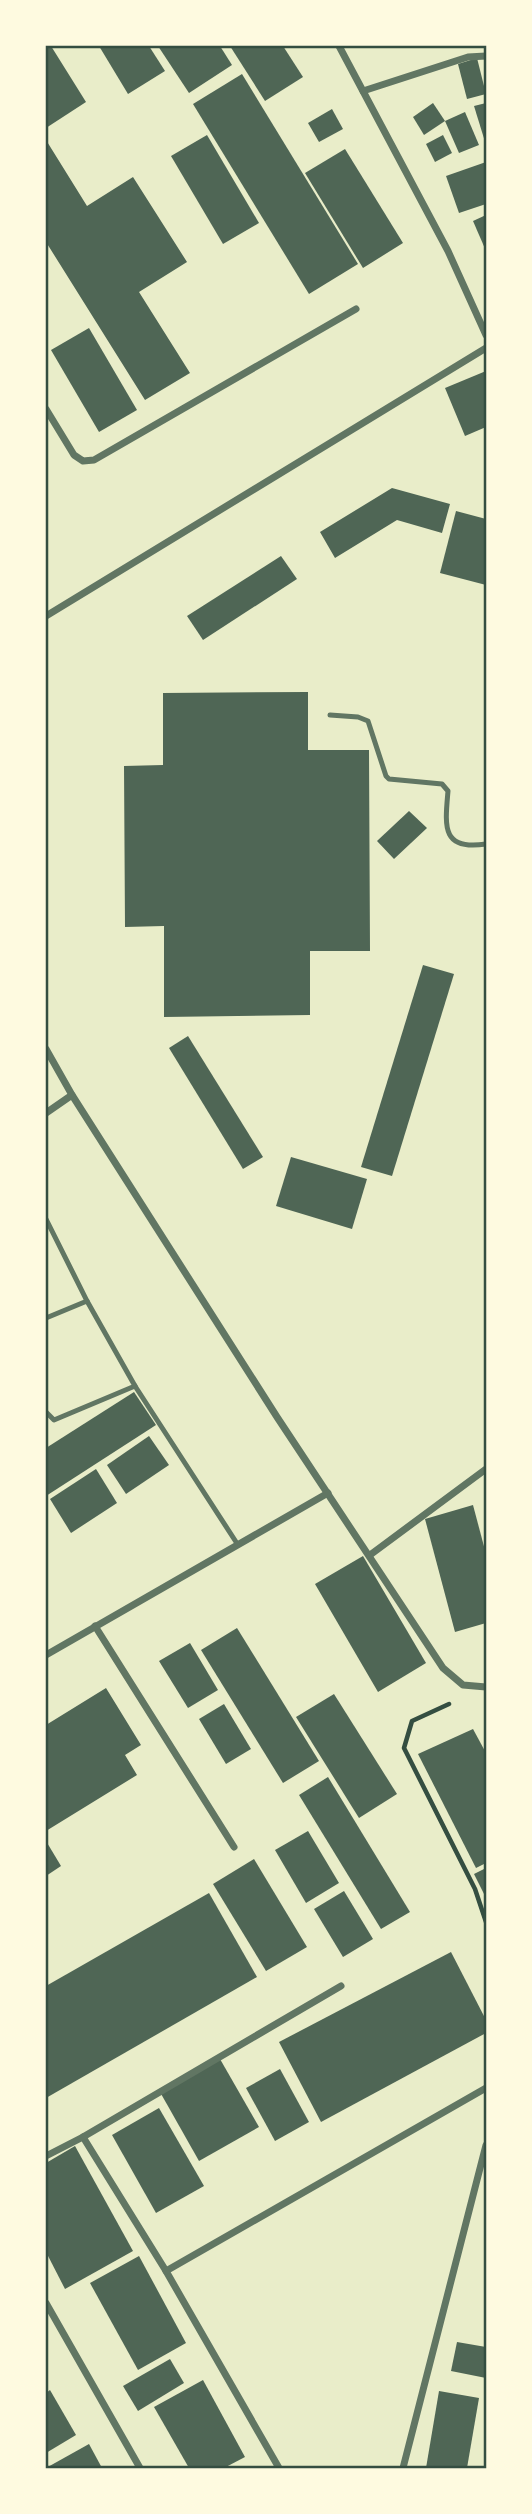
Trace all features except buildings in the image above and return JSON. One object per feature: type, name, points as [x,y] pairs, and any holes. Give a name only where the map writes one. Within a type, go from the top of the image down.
[{"type":"street","points":[[339,46],[484,318],[486,335]]},
{"type":"street","points":[[363,91],[468,57],[486,56]]},
{"type":"street","points":[[46,409],[74,455],[83,461],[94,460],[356,309]]},
{"type":"street","points":[[46,616],[486,348]]},
{"type":"street","points":[[46,1049],[72,1095],[277,1417],[443,1668],[463,1685],[486,1687]]},
{"type":"street","points":[[46,1113],[72,1095]]},
{"type":"street","points":[[370,1555],[486,1469]]},
{"type":"street","points":[[46,1656],[328,1493]]},
{"type":"street","points":[[95,1626],[234,1847]]},
{"type":"street","points":[[46,2156],[341,1986]]},
{"type":"street","points":[[166,2271],[486,2088]]},
{"type":"street","points":[[83,2137],[166,2271],[279,2469]]},
{"type":"street","points":[[403,2469],[486,2146]]},
{"type":"street","points":[[46,2303],[140,2469]]},
{"type":"lane","points":[[330,715],[358,717],[368,721],[389,779],[442,784],[448,792],[445,829],[452,840],[461,845],[486,844]]},
{"type":"lane","points":[[46,1219],[87,1301],[135,1386],[238,1545]]},
{"type":"lane","points":[[46,1318],[87,1301]]},
{"type":"lane","points":[[46,1412],[54,1420],[135,1386]]},
{"type":"path","points":[[486,1687],[412,1721],[404,1748],[475,1889],[486,1922]]}]
